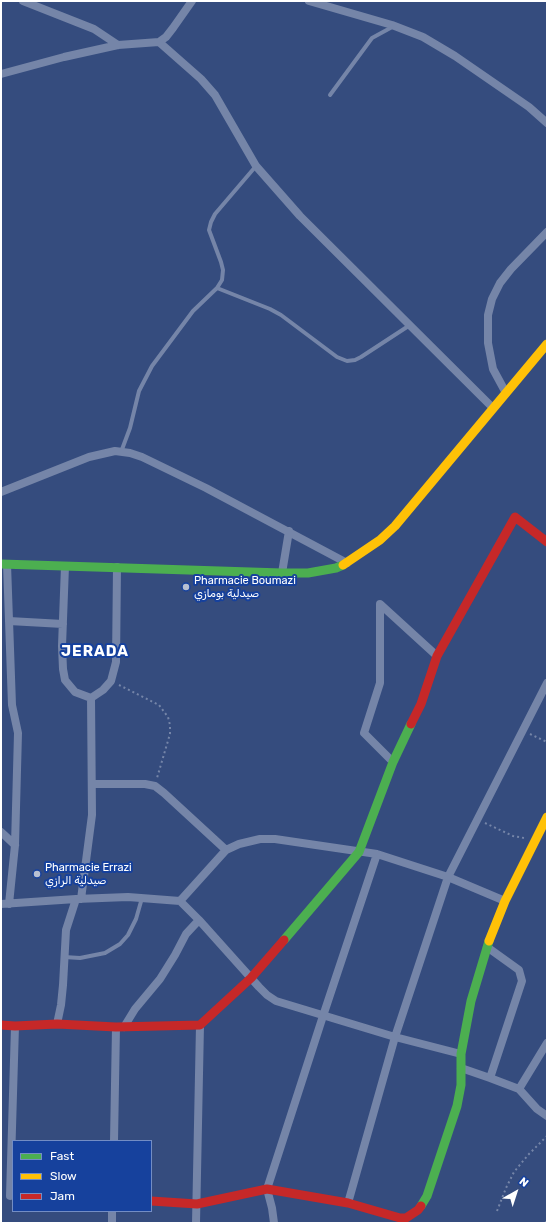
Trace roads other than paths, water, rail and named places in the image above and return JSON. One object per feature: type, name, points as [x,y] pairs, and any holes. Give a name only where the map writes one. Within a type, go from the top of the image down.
[{"type":"street","points":[[23,1],[94,30],[118,45]]},
{"type":"street","points":[[1,74],[64,57],[118,45],[159,42],[166,37],[192,1]]},
{"type":"street","points":[[309,1],[394,26],[422,37],[455,56],[529,107],[547,123]]},
{"type":"street","points":[[159,42],[201,79],[215,95],[256,166],[300,216],[493,408]]},
{"type":"street","points":[[506,393],[492,368],[488,343],[488,315],[492,299],[500,283],[511,269],[547,232]]},
{"type":"street","points":[[461,1054],[395,1037],[276,1001],[267,995],[180,901],[128,897],[5,904],[15,845],[18,733],[12,705],[9,621],[4,564],[117,566],[308,573],[328,570],[347,563],[380,540],[395,526],[547,344]]},
{"type":"street","points":[[1,492],[89,457],[115,451],[130,453],[142,457],[206,488],[347,563]]},
{"type":"street","points":[[1,1025],[15,1026],[57,1024],[120,1027],[200,1025],[251,978],[359,852],[393,762],[421,704],[437,656],[515,517],[547,542]]},
{"type":"street","points":[[282,573],[289,532]]},
{"type":"street","points":[[65,566],[63,670],[65,680],[75,692],[91,698]]},
{"type":"street","points":[[91,698],[103,690],[111,681],[116,662],[117,566]]},
{"type":"street","points":[[393,762],[364,733],[380,683],[380,604],[437,656]]},
{"type":"street","points":[[9,621],[63,624]]},
{"type":"street","points":[[348,1202],[395,1037],[448,877],[547,683]]},
{"type":"street","points":[[57,1024],[61,1005],[66,930],[78,899],[92,815],[91,698]]},
{"type":"street","points":[[92,784],[145,784],[155,786],[226,850]]},
{"type":"street","points":[[152,1201],[197,1204],[267,1189],[348,1202],[400,1218],[406,1218],[418,1210],[427,1196],[457,1106],[461,1085],[461,1054],[471,1001],[487,946],[505,901],[547,817]]},
{"type":"street","points":[[1,832],[15,845]]},
{"type":"street","points":[[180,901],[226,850],[249,841],[275,839],[377,854],[448,877],[505,901]]},
{"type":"street","points":[[274,1223],[267,1189],[377,854]]},
{"type":"street","points":[[114,1140],[120,1027],[160,979],[186,934],[199,920]]},
{"type":"street","points":[[487,946],[519,970],[522,981],[490,1078]]},
{"type":"street","points":[[196,1223],[200,1025]]},
{"type":"street","points":[[12,1140],[15,1026]]},
{"type":"street","points":[[519,1089],[547,1043]]},
{"type":"street","points":[[461,1068],[519,1089],[537,1109],[547,1116]]},
{"type":"street","points":[[1,1196],[11,1196],[12,1154]]},
{"type":"street","points":[[112,1212],[112,1223]]},
{"type":"lane","points":[[330,95],[372,38],[394,26]]},
{"type":"lane","points":[[121,452],[130,428],[139,391],[152,366],[193,311],[217,288],[222,280],[223,270],[221,262],[209,230],[211,222],[215,214],[256,166]]},
{"type":"lane","points":[[217,288],[270,309],[281,315],[337,357],[347,361],[361,358],[410,325]]},
{"type":"lane","points":[[64,957],[80,958],[105,953],[120,944],[128,935],[136,919],[142,898]]},
{"type":"place","name":"Pharmacie Boumazi صيدلية بومازي","points":[[186,587]]},
{"type":"place","name":"Pharmacie Errazi صيدلية الرازي","points":[[37,874]]},
{"type":"district","name":"JERADA","points":[[95,652]]}]
